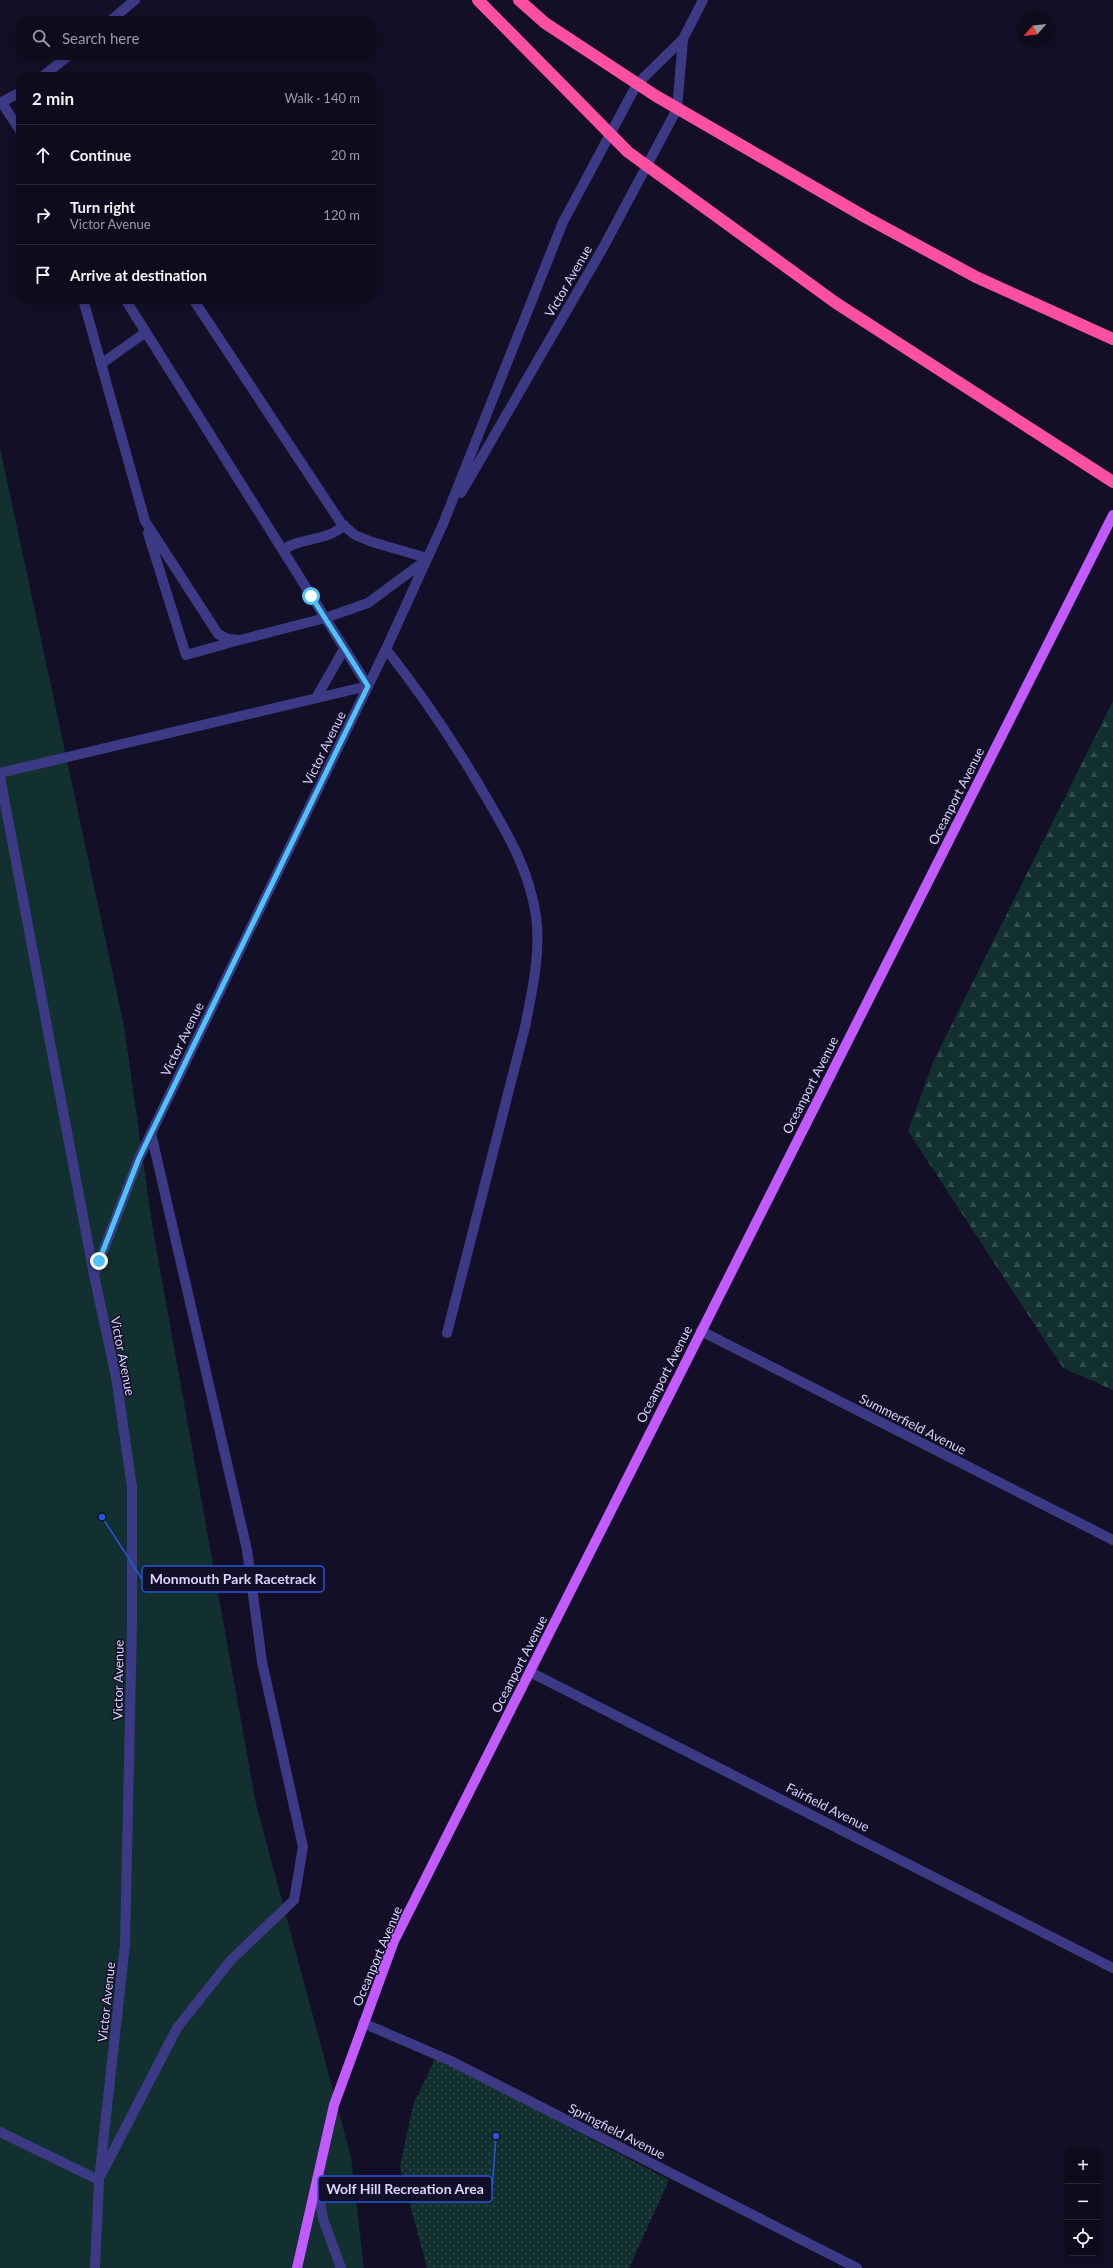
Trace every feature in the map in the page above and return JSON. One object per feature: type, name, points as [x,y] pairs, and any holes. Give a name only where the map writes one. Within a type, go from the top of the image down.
[{"type":"highway","points":[[478,0],[628,152],[836,303],[1113,482]]},
{"type":"highway","points":[[519,0],[545,23],[677,109],[866,218],[976,277],[1113,339]]},
{"type":"main road","name":"Oceanport Avenue","points":[[297,2268],[334,2105],[394,1941],[1113,515]]},
{"type":"street","points":[[116,16],[135,0]]},
{"type":"street","name":"Victor Avenue","points":[[95,2268],[99,2180],[125,1944],[132,1632],[132,1487],[116,1376],[94,1276],[139,1158],[368,686],[443,524],[563,222],[638,84],[683,39],[703,0]]},
{"type":"street","name":"Victor Avenue","points":[[443,524],[604,246],[677,109],[683,39]]},
{"type":"street","points":[[48,72],[63,60]]},
{"type":"street","points":[[16,95],[1,103],[16,125]]},
{"type":"street","points":[[84,304],[144,521],[186,655],[325,618],[368,603],[427,558]]},
{"type":"street","points":[[0,773],[368,686],[129,304]]},
{"type":"street","points":[[196,304],[344,525],[355,535],[372,542],[427,558]]},
{"type":"street","points":[[101,364],[146,332]]},
{"type":"street","points":[[144,521],[210,624],[223,636],[240,640]]},
{"type":"street","points":[[283,550],[295,542],[334,532],[344,525]]},
{"type":"street","points":[[386,648],[439,720],[501,823],[520,858],[530,886],[536,917],[535,977],[525,1027],[448,1333]]},
{"type":"street","points":[[316,698],[344,649]]},
{"type":"street","points":[[0,776],[94,1276]]},
{"type":"street","points":[[0,2132],[99,2180],[177,2028],[231,1960],[294,1900],[303,1847],[262,1662],[247,1550],[151,1133]]},
{"type":"street","name":"Summerfield Avenue","points":[[701,1331],[1113,1540]]},
{"type":"street","name":"Fairfield Avenue","points":[[530,1672],[1113,1968]]},
{"type":"street","name":"Springfield Avenue","points":[[363,2023],[450,2061],[857,2268]]},
{"type":"street","points":[[317,2182],[323,2219],[340,2268]]},
{"type":"green space","points":[[0,448],[124,1026],[153,1230],[256,1804],[351,2157],[364,2268],[0,2268]]},
{"type":"green space","points":[[1113,701],[1113,1390],[1063,1368],[908,1131],[933,1062]]},
{"type":"green space","points":[[436,2057],[669,2180],[629,2268],[427,2268],[400,2167],[413,2105]]},
{"type":"place","name":"Monmouth Park Racetrack","points":[[102,1517]]},
{"type":"place","name":"Wolf Hill Recreation Area","points":[[496,2136]]},
{"type":"route","points":[[99,1261],[139,1158],[368,686],[311,596]]}]
